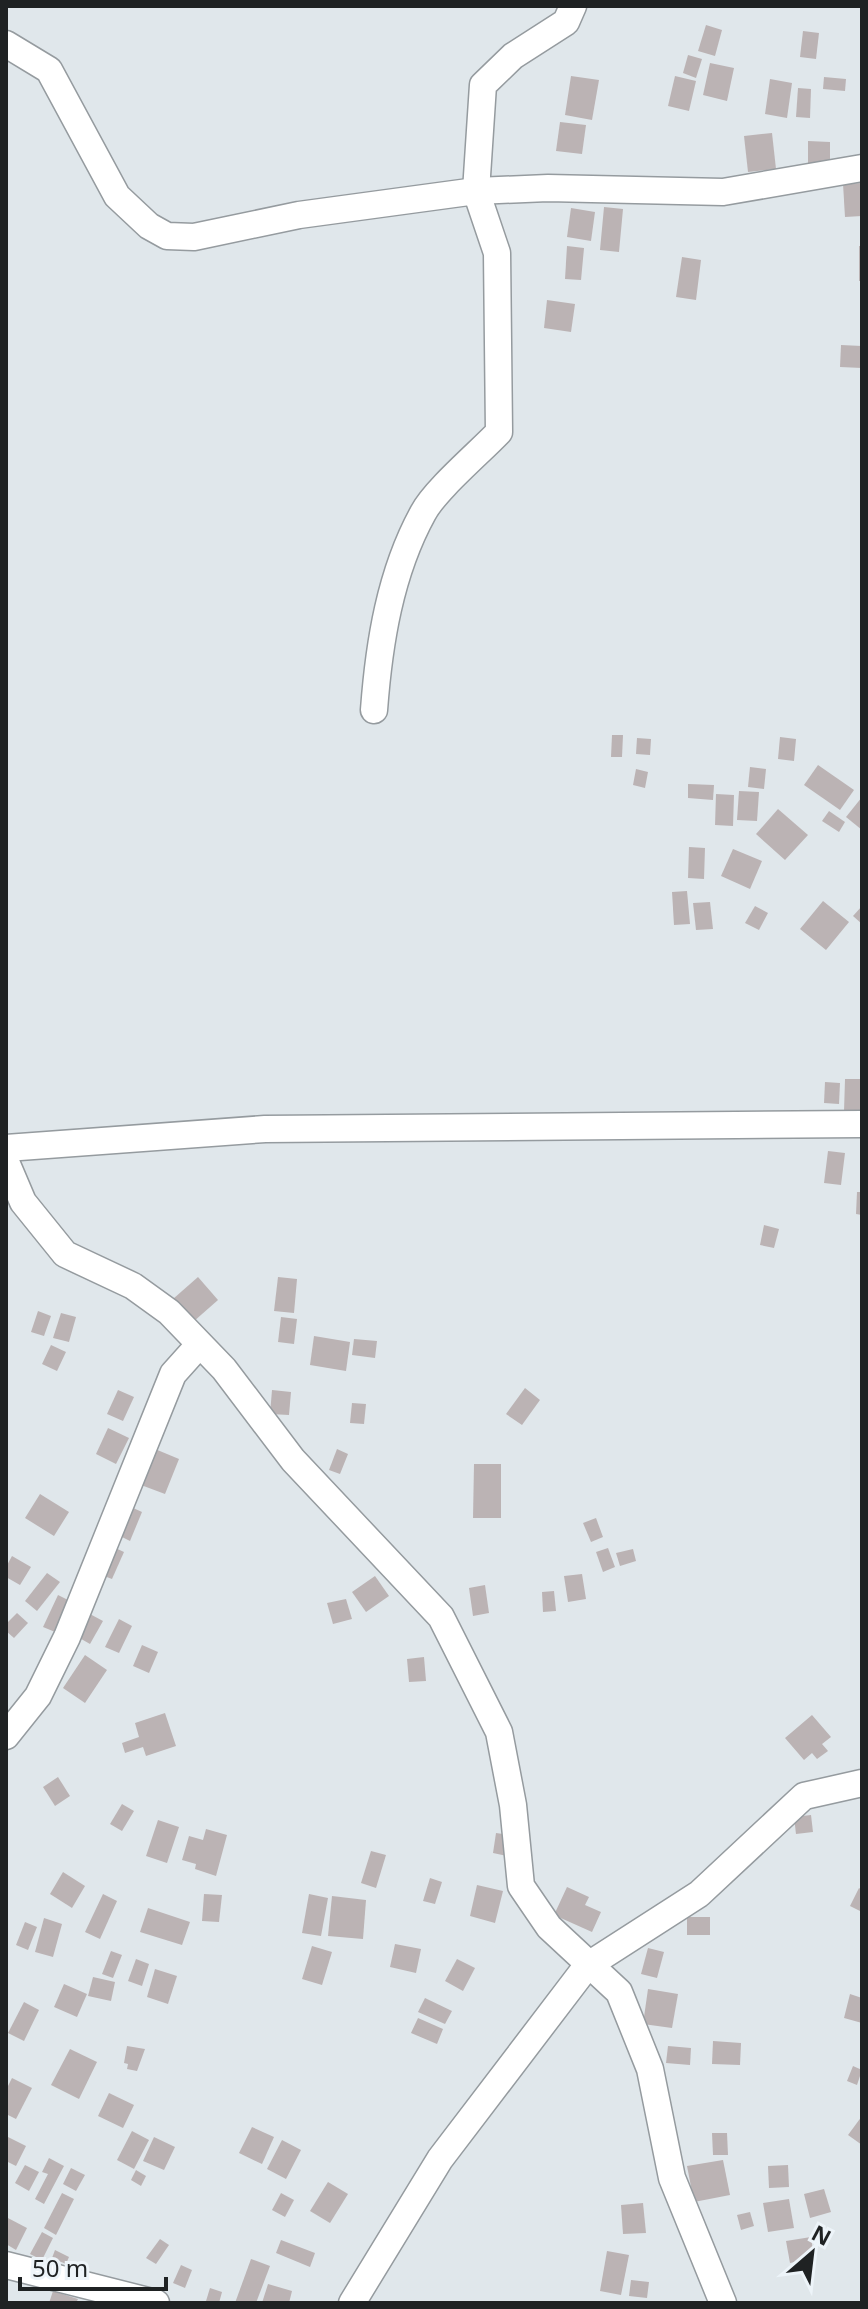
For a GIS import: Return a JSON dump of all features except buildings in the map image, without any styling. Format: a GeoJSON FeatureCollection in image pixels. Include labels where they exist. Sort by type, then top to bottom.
{"type":"FeatureCollection","features":[{"type":"Feature","properties":{"kind":"street"},"geometry":{"type":"LineString","coordinates":[[374,710],[378,654],[391,593],[423,511],[499,432],[497,253],[476,191],[483,85],[513,56],[566,22],[573,6]]}},
{"type":"Feature","properties":{"kind":"street"},"geometry":{"type":"LineString","coordinates":[[6,44],[49,70],[117,196],[149,226],[167,236],[194,237],[299,215],[476,191],[548,188],[723,192],[862,168]]}},
{"type":"Feature","properties":{"kind":"street"},"geometry":{"type":"LineString","coordinates":[[6,1148],[265,1129],[862,1124]]}},
{"type":"Feature","properties":{"kind":"street"},"geometry":{"type":"LineString","coordinates":[[6,1162],[23,1202],[65,1254],[133,1286],[169,1312],[224,1369],[293,1460],[441,1617],[499,1732],[513,1805],[521,1886],[549,1927],[587,1966],[619,1992],[650,2069],[672,2178],[723,2303]]}},
{"type":"Feature","properties":{"kind":"street"},"geometry":{"type":"LineString","coordinates":[[6,1736],[38,1696],[56,1661],[173,1374],[199,1345]]}},
{"type":"Feature","properties":{"kind":"street"},"geometry":{"type":"LineString","coordinates":[[352,2303],[440,2159],[587,1966],[699,1894],[804,1796],[862,1783]]}},
{"type":"Feature","properties":{"kind":"street"},"geometry":{"type":"LineString","coordinates":[[6,2265],[156,2303]]}}]}
